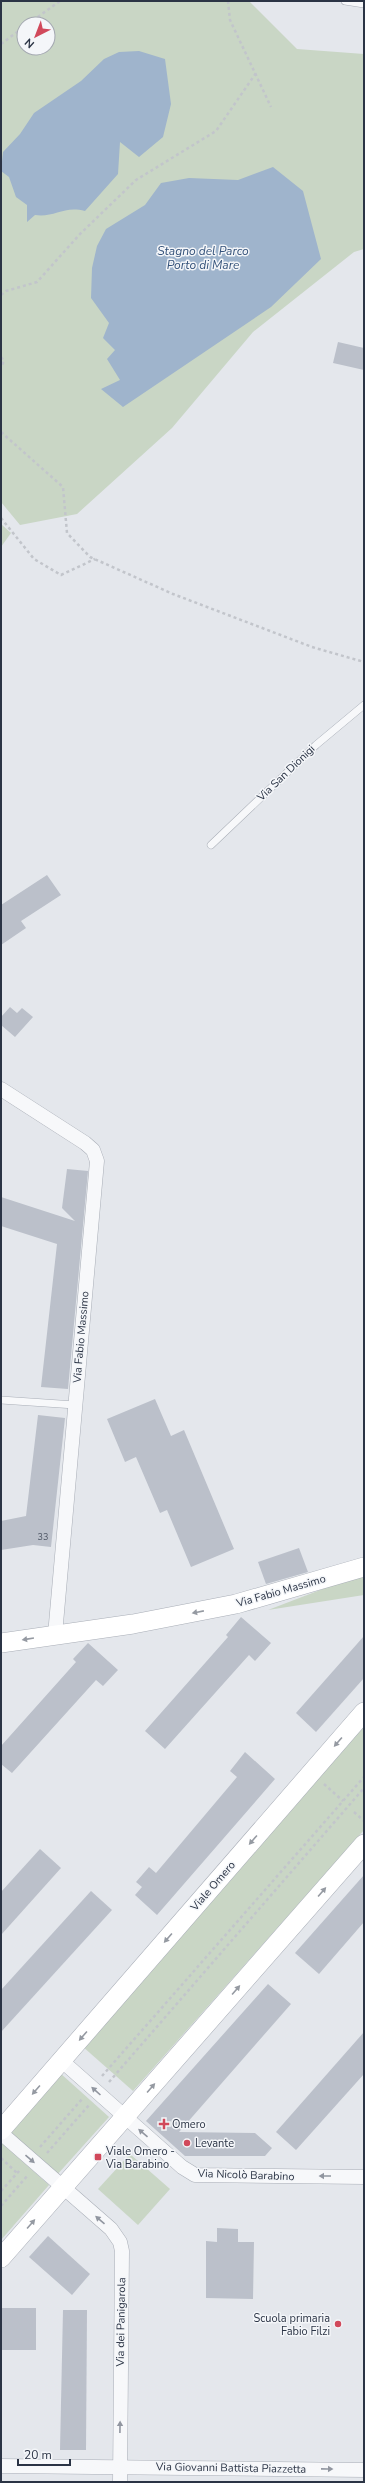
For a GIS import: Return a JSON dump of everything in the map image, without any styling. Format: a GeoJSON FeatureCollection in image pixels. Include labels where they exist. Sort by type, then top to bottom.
{"type":"FeatureCollection","features":[{"type":"Feature","properties":{"kind":"street","name":"Via Fabio Massimo"},"geometry":{"type":"LineString","coordinates":[[1,1089],[85,1143],[93,1150],[97,1161],[55,1635]]}},
{"type":"Feature","properties":{"kind":"street","name":"Via Fabio Massimo"},"geometry":{"type":"LineString","coordinates":[[1,1643],[133,1624],[236,1604],[364,1567]]}},
{"type":"Feature","properties":{"kind":"street","name":"Viale Omero"},"geometry":{"type":"LineString","coordinates":[[1,2130],[364,1712]]}},
{"type":"Feature","properties":{"kind":"street"},"geometry":{"type":"LineString","coordinates":[[1,2258],[364,1844]]}},
{"type":"Feature","properties":{"kind":"street"},"geometry":{"type":"LineString","coordinates":[[62,2061],[125,2117]]}},
{"type":"Feature","properties":{"kind":"street","name":"Via Nicolò Barabino"},"geometry":{"type":"LineString","coordinates":[[125,2117],[182,2167],[195,2174],[364,2177]]}},
{"type":"Feature","properties":{"kind":"street"},"geometry":{"type":"LineString","coordinates":[[1,2133],[63,2187]]}},
{"type":"Feature","properties":{"kind":"street","name":"Via dei Panigarola"},"geometry":{"type":"LineString","coordinates":[[63,2187],[111,2229],[120,2242],[122,2251],[120,2482]]}},
{"type":"Feature","properties":{"kind":"street","name":"Via Giovanni Battista Piazzetta"},"geometry":{"type":"LineString","coordinates":[[1,2466],[120,2466],[364,2470]]}},
{"type":"Feature","properties":{"kind":"lane"},"geometry":{"type":"LineString","coordinates":[[345,1],[364,4]]}},
{"type":"Feature","properties":{"kind":"lane","name":"Via San Dionigi"},"geometry":{"type":"LineString","coordinates":[[211,845],[316,745],[364,704]]}},
{"type":"Feature","properties":{"kind":"lane"},"geometry":{"type":"LineString","coordinates":[[1,1400],[75,1404]]}},
{"type":"Feature","properties":{"kind":"path"},"geometry":{"type":"LineString","coordinates":[[39,16],[60,1]]}},
{"type":"Feature","properties":{"kind":"path"},"geometry":{"type":"LineString","coordinates":[[228,1],[230,20],[271,106]]}},
{"type":"Feature","properties":{"kind":"path"},"geometry":{"type":"LineString","coordinates":[[1,44],[16,33]]}},
{"type":"Feature","properties":{"kind":"path"},"geometry":{"type":"LineString","coordinates":[[1,295],[6,291],[37,282],[80,234],[136,180],[216,131],[256,73]]}},
{"type":"Feature","properties":{"kind":"path"},"geometry":{"type":"LineString","coordinates":[[1,357],[4,361],[1,367]]}},
{"type":"Feature","properties":{"kind":"path"},"geometry":{"type":"LineString","coordinates":[[1,432],[63,487],[67,533],[90,557],[173,594],[312,647],[364,662]]}},
{"type":"Feature","properties":{"kind":"path"},"geometry":{"type":"LineString","coordinates":[[1,518],[34,558],[61,575],[95,559]]}},
{"type":"Feature","properties":{"kind":"path"},"geometry":{"type":"LineString","coordinates":[[102,2076],[364,1777]]}},
{"type":"Feature","properties":{"kind":"path"},"geometry":{"type":"LineString","coordinates":[[322,1782],[343,1801]]}},
{"type":"Feature","properties":{"kind":"path"},"geometry":{"type":"LineString","coordinates":[[105,2086],[364,1788]]}},
{"type":"Feature","properties":{"kind":"path"},"geometry":{"type":"LineString","coordinates":[[354,1812],[364,1821]]}},
{"type":"Feature","properties":{"kind":"path"},"geometry":{"type":"LineString","coordinates":[[39,2148],[87,2093]]}},
{"type":"Feature","properties":{"kind":"path"},"geometry":{"type":"LineString","coordinates":[[45,2156],[93,2100]]}},
{"type":"Feature","properties":{"kind":"path"},"geometry":{"type":"LineString","coordinates":[[1,2158],[17,2173]]}},
{"type":"Feature","properties":{"kind":"path"},"geometry":{"type":"LineString","coordinates":[[1,2191],[22,2168]]}},
{"type":"Feature","properties":{"kind":"path"},"geometry":{"type":"LineString","coordinates":[[1,2206],[33,2169]]}},
{"type":"Feature","properties":{"kind":"green space"},"geometry":{"type":"Polygon","coordinates":[[[1,1],[249,1],[297,49],[364,54],[364,249],[354,252],[253,332],[172,428],[77,514],[20,525],[1,502],[1,1]]]}},
{"type":"Feature","properties":{"kind":"green space"},"geometry":{"type":"Polygon","coordinates":[[[1,524],[11,533],[1,547],[1,524]]]}},
{"type":"Feature","properties":{"kind":"green space"},"geometry":{"type":"Polygon","coordinates":[[[364,1576],[364,1595],[268,1610],[328,1587],[364,1576]]]}},
{"type":"Feature","properties":{"kind":"green space"},"geometry":{"type":"Polygon","coordinates":[[[364,1723],[364,1830],[133,2091],[82,2046],[364,1723]]]}},
{"type":"Feature","properties":{"kind":"green space"},"geometry":{"type":"Polygon","coordinates":[[[60,2073],[109,2117],[56,2176],[7,2133],[60,2073]]]}},
{"type":"Feature","properties":{"kind":"green space"},"geometry":{"type":"Polygon","coordinates":[[[1,2142],[49,2185],[1,2240],[1,2142]]]}},
{"type":"Feature","properties":{"kind":"green space"},"geometry":{"type":"Polygon","coordinates":[[[130,2154],[170,2189],[138,2225],[98,2189],[130,2154]]]}},
{"type":"Feature","properties":{"kind":"water"},"geometry":{"type":"Polygon","coordinates":[[[139,51],[165,59],[171,104],[163,137],[139,157],[120,142],[118,174],[85,211],[65,210],[48,215],[35,215],[27,222],[27,205],[16,197],[9,177],[1,171],[3,152],[20,134],[34,113],[81,81],[104,59],[119,52],[139,51]]]}},
{"type":"Feature","properties":{"kind":"water","name":"Stagno del Parco Porto di Mare"},"geometry":{"type":"Polygon","coordinates":[[[273,167],[303,191],[321,259],[271,307],[123,407],[101,389],[120,380],[107,359],[115,350],[103,338],[109,323],[91,298],[92,268],[97,246],[106,229],[145,205],[161,183],[189,178],[238,180],[273,167]]]}},
{"type":"Feature","properties":{"kind":"building"},"geometry":{"type":"Polygon","coordinates":[[[338,342],[364,348],[364,370],[333,363],[338,342]]]}},
{"type":"Feature","properties":{"kind":"building"},"geometry":{"type":"Polygon","coordinates":[[[47,875],[61,895],[21,921],[26,928],[1,945],[1,905],[47,875]]]}},
{"type":"Feature","properties":{"kind":"building"},"geometry":{"type":"Polygon","coordinates":[[[10,1007],[17,1013],[22,1008],[33,1017],[15,1037],[1,1025],[1,1017],[10,1007]]]}},
{"type":"Feature","properties":{"kind":"building"},"geometry":{"type":"Polygon","coordinates":[[[67,1169],[88,1171],[68,1389],[41,1387],[57,1244],[1,1226],[1,1197],[75,1221],[62,1208],[67,1169]]]}},
{"type":"Feature","properties":{"kind":"building"},"geometry":{"type":"Polygon","coordinates":[[[155,1399],[171,1436],[184,1430],[234,1549],[191,1567],[167,1510],[160,1513],[136,1457],[125,1462],[107,1419],[155,1399]]]}},
{"type":"Feature","properties":{"kind":"building"},"geometry":{"type":"Polygon","coordinates":[[[38,1415],[65,1418],[51,1547],[33,1545],[1,1550],[1,1521],[26,1516],[38,1415]]]}},
{"type":"Feature","properties":{"kind":"building"},"geometry":{"type":"Polygon","coordinates":[[[299,1548],[308,1572],[266,1584],[258,1562],[299,1548]]]}},
{"type":"Feature","properties":{"kind":"building"},"geometry":{"type":"Polygon","coordinates":[[[241,1617],[271,1643],[255,1661],[249,1655],[165,1749],[145,1731],[228,1637],[226,1635],[241,1617]]]}},
{"type":"Feature","properties":{"kind":"building"},"geometry":{"type":"Polygon","coordinates":[[[364,1636],[364,1678],[316,1732],[296,1713],[364,1636]]]}},
{"type":"Feature","properties":{"kind":"building"},"geometry":{"type":"Polygon","coordinates":[[[88,1643],[118,1670],[103,1686],[96,1680],[12,1773],[1,1764],[1,1746],[76,1662],[73,1659],[88,1643]]]}},
{"type":"Feature","properties":{"kind":"building"},"geometry":{"type":"Polygon","coordinates":[[[245,1752],[275,1779],[157,1915],[135,1895],[142,1887],[136,1882],[149,1867],[156,1873],[237,1777],[230,1771],[245,1752]]]}},
{"type":"Feature","properties":{"kind":"building"},"geometry":{"type":"Polygon","coordinates":[[[40,1849],[61,1868],[1,1935],[1,1892],[40,1849]]]}},
{"type":"Feature","properties":{"kind":"building"},"geometry":{"type":"Polygon","coordinates":[[[364,1875],[364,1922],[319,1974],[295,1953],[364,1875]]]}},
{"type":"Feature","properties":{"kind":"building"},"geometry":{"type":"Polygon","coordinates":[[[91,1891],[112,1910],[1,2032],[1,1990],[91,1891]]]}},
{"type":"Feature","properties":{"kind":"building"},"geometry":{"type":"Polygon","coordinates":[[[268,1984],[291,2004],[179,2132],[255,2133],[272,2148],[265,2156],[185,2156],[146,2121],[268,1984]]]}},
{"type":"Feature","properties":{"kind":"building"},"geometry":{"type":"Polygon","coordinates":[[[364,2032],[364,2074],[296,2150],[276,2132],[364,2032]]]}},
{"type":"Feature","properties":{"kind":"building"},"geometry":{"type":"Polygon","coordinates":[[[217,2228],[238,2229],[238,2242],[254,2242],[253,2299],[206,2298],[206,2241],[217,2242],[217,2228]]]}},
{"type":"Feature","properties":{"kind":"building"},"geometry":{"type":"Polygon","coordinates":[[[48,2236],[90,2274],[72,2295],[29,2257],[48,2236]]]}},
{"type":"Feature","properties":{"kind":"building"},"geometry":{"type":"Polygon","coordinates":[[[1,2308],[36,2308],[36,2350],[1,2350],[1,2308]]]}},
{"type":"Feature","properties":{"kind":"building"},"geometry":{"type":"Polygon","coordinates":[[[63,2310],[87,2310],[86,2450],[60,2450],[63,2310]]]}},
{"type":"Feature","properties":{"kind":"place","name":"Omero"},"geometry":{"type":"Point","coordinates":[164,2124]}},
{"type":"Feature","properties":{"kind":"place","name":"Levante"},"geometry":{"type":"Point","coordinates":[187,2143]}},
{"type":"Feature","properties":{"kind":"place","name":"Viale Omero - Via Barabino"},"geometry":{"type":"Point","coordinates":[98,2157]}},
{"type":"Feature","properties":{"kind":"place","name":"Scuola primaria Fabio Filzi"},"geometry":{"type":"Point","coordinates":[338,2324]}}]}
